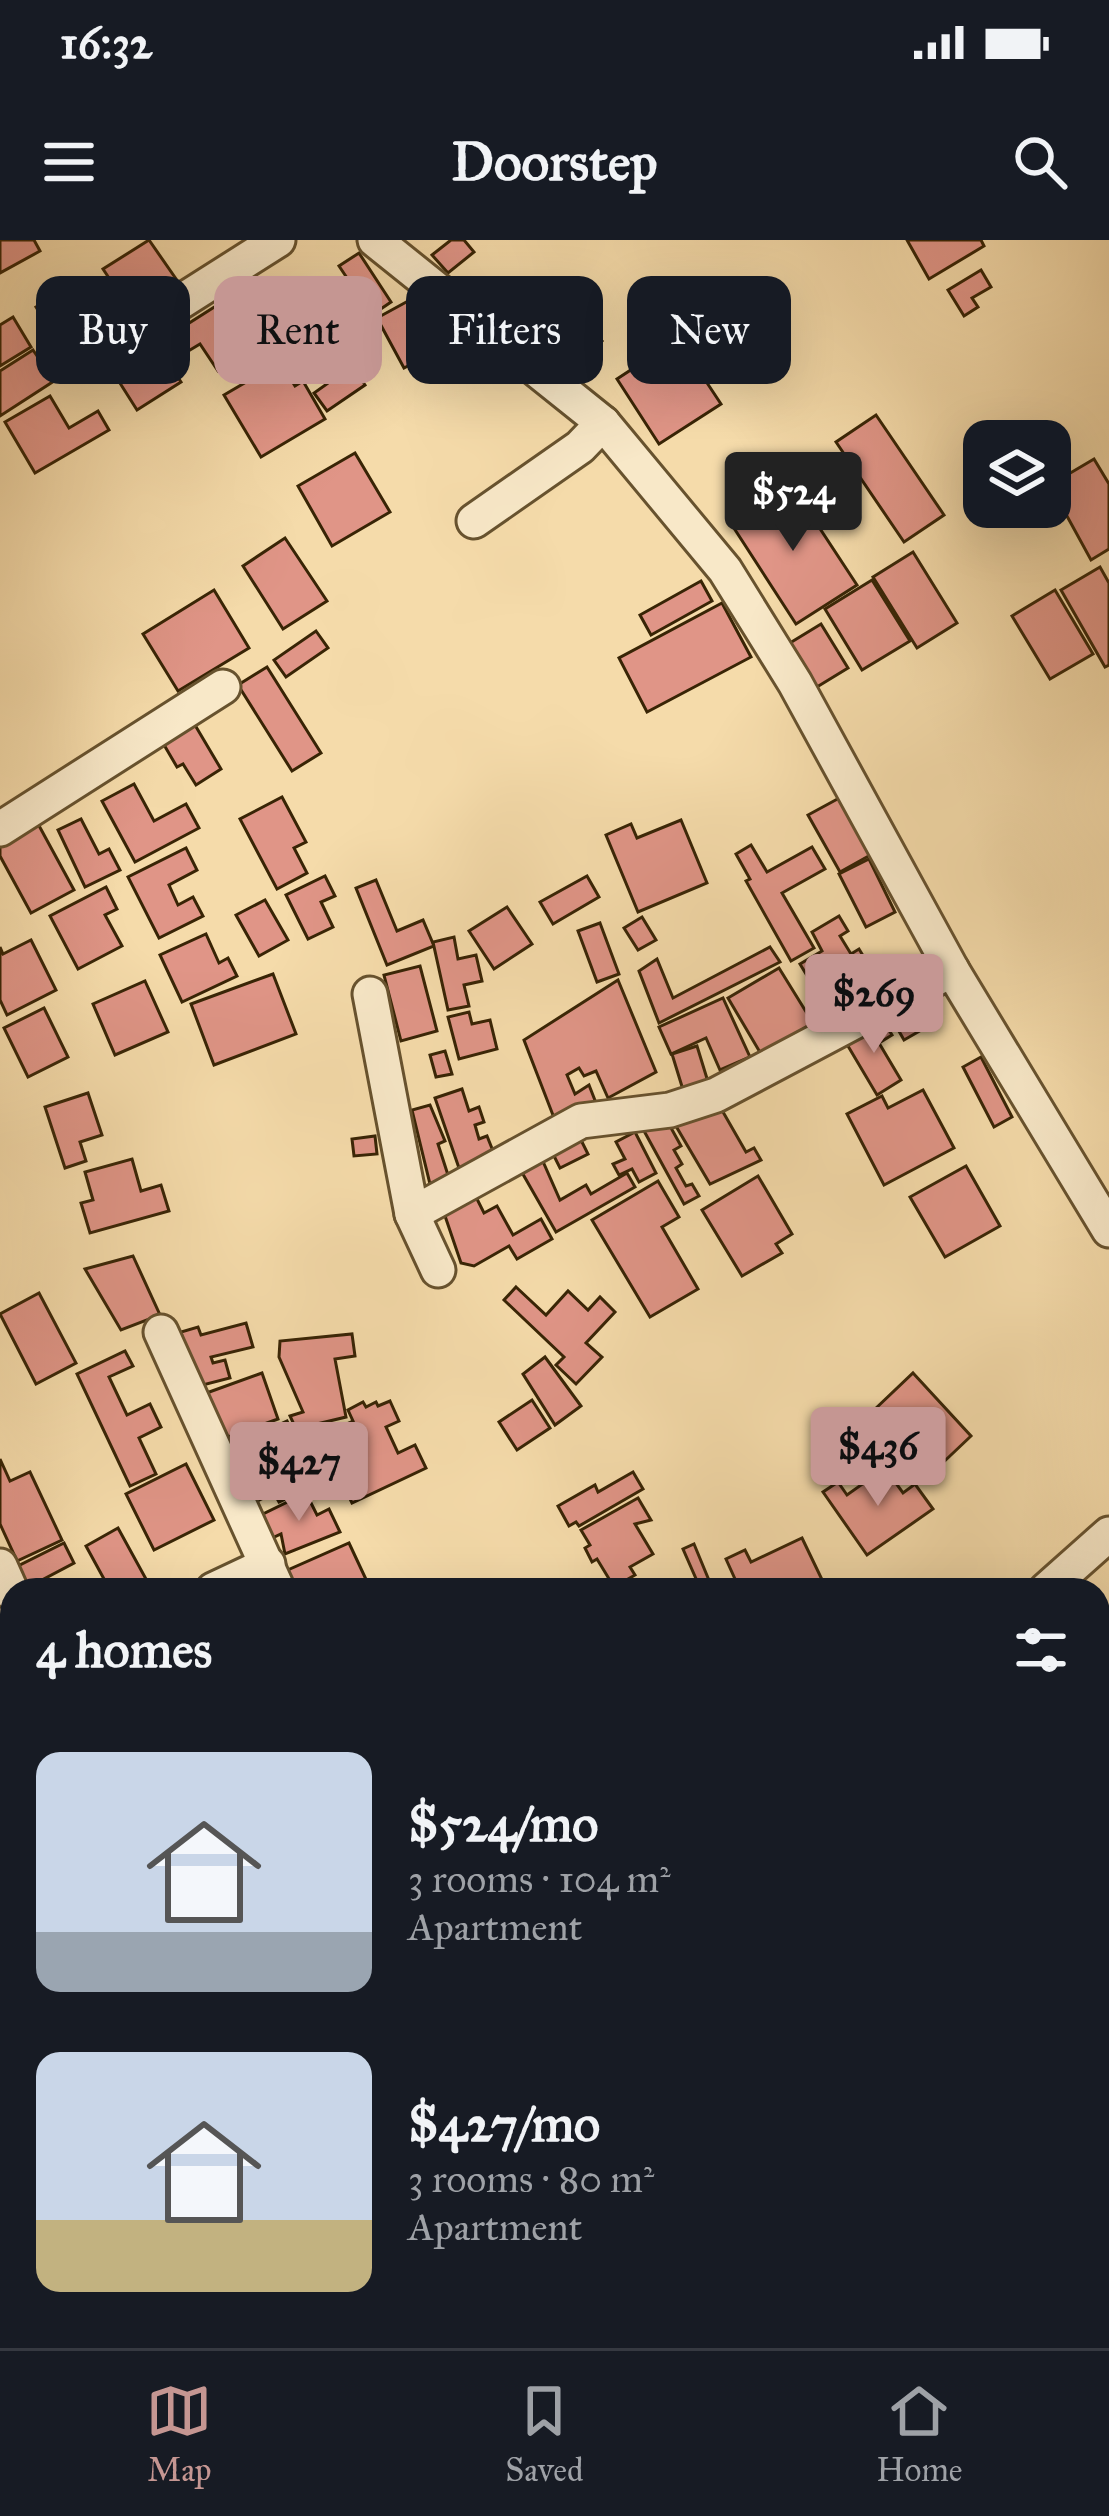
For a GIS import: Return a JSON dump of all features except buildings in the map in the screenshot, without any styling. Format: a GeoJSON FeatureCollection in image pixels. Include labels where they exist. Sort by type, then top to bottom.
{"type":"FeatureCollection","features":[{"type":"Feature","properties":{"kind":"street"},"geometry":{"type":"LineString","coordinates":[[190,296],[278,240]]}},
{"type":"Feature","properties":{"kind":"street"},"geometry":{"type":"LineString","coordinates":[[375,240],[603,423],[725,570],[795,683],[952,970],[1109,1230]]}},
{"type":"Feature","properties":{"kind":"street"},"geometry":{"type":"LineString","coordinates":[[474,521],[580,446],[603,423]]}},
{"type":"Feature","properties":{"kind":"street"},"geometry":{"type":"LineString","coordinates":[[0,829],[223,687]]}},
{"type":"Feature","properties":{"kind":"street"},"geometry":{"type":"LineString","coordinates":[[412,1214],[580,1120],[670,1110],[716,1095],[952,970]]}},
{"type":"Feature","properties":{"kind":"street"},"geometry":{"type":"LineString","coordinates":[[370,994],[412,1214],[438,1270]]}},
{"type":"Feature","properties":{"kind":"street"},"geometry":{"type":"LineString","coordinates":[[161,1332],[273,1577]]}},
{"type":"Feature","properties":{"kind":"street"},"geometry":{"type":"LineString","coordinates":[[1060,1578],[1109,1534]]}}]}
